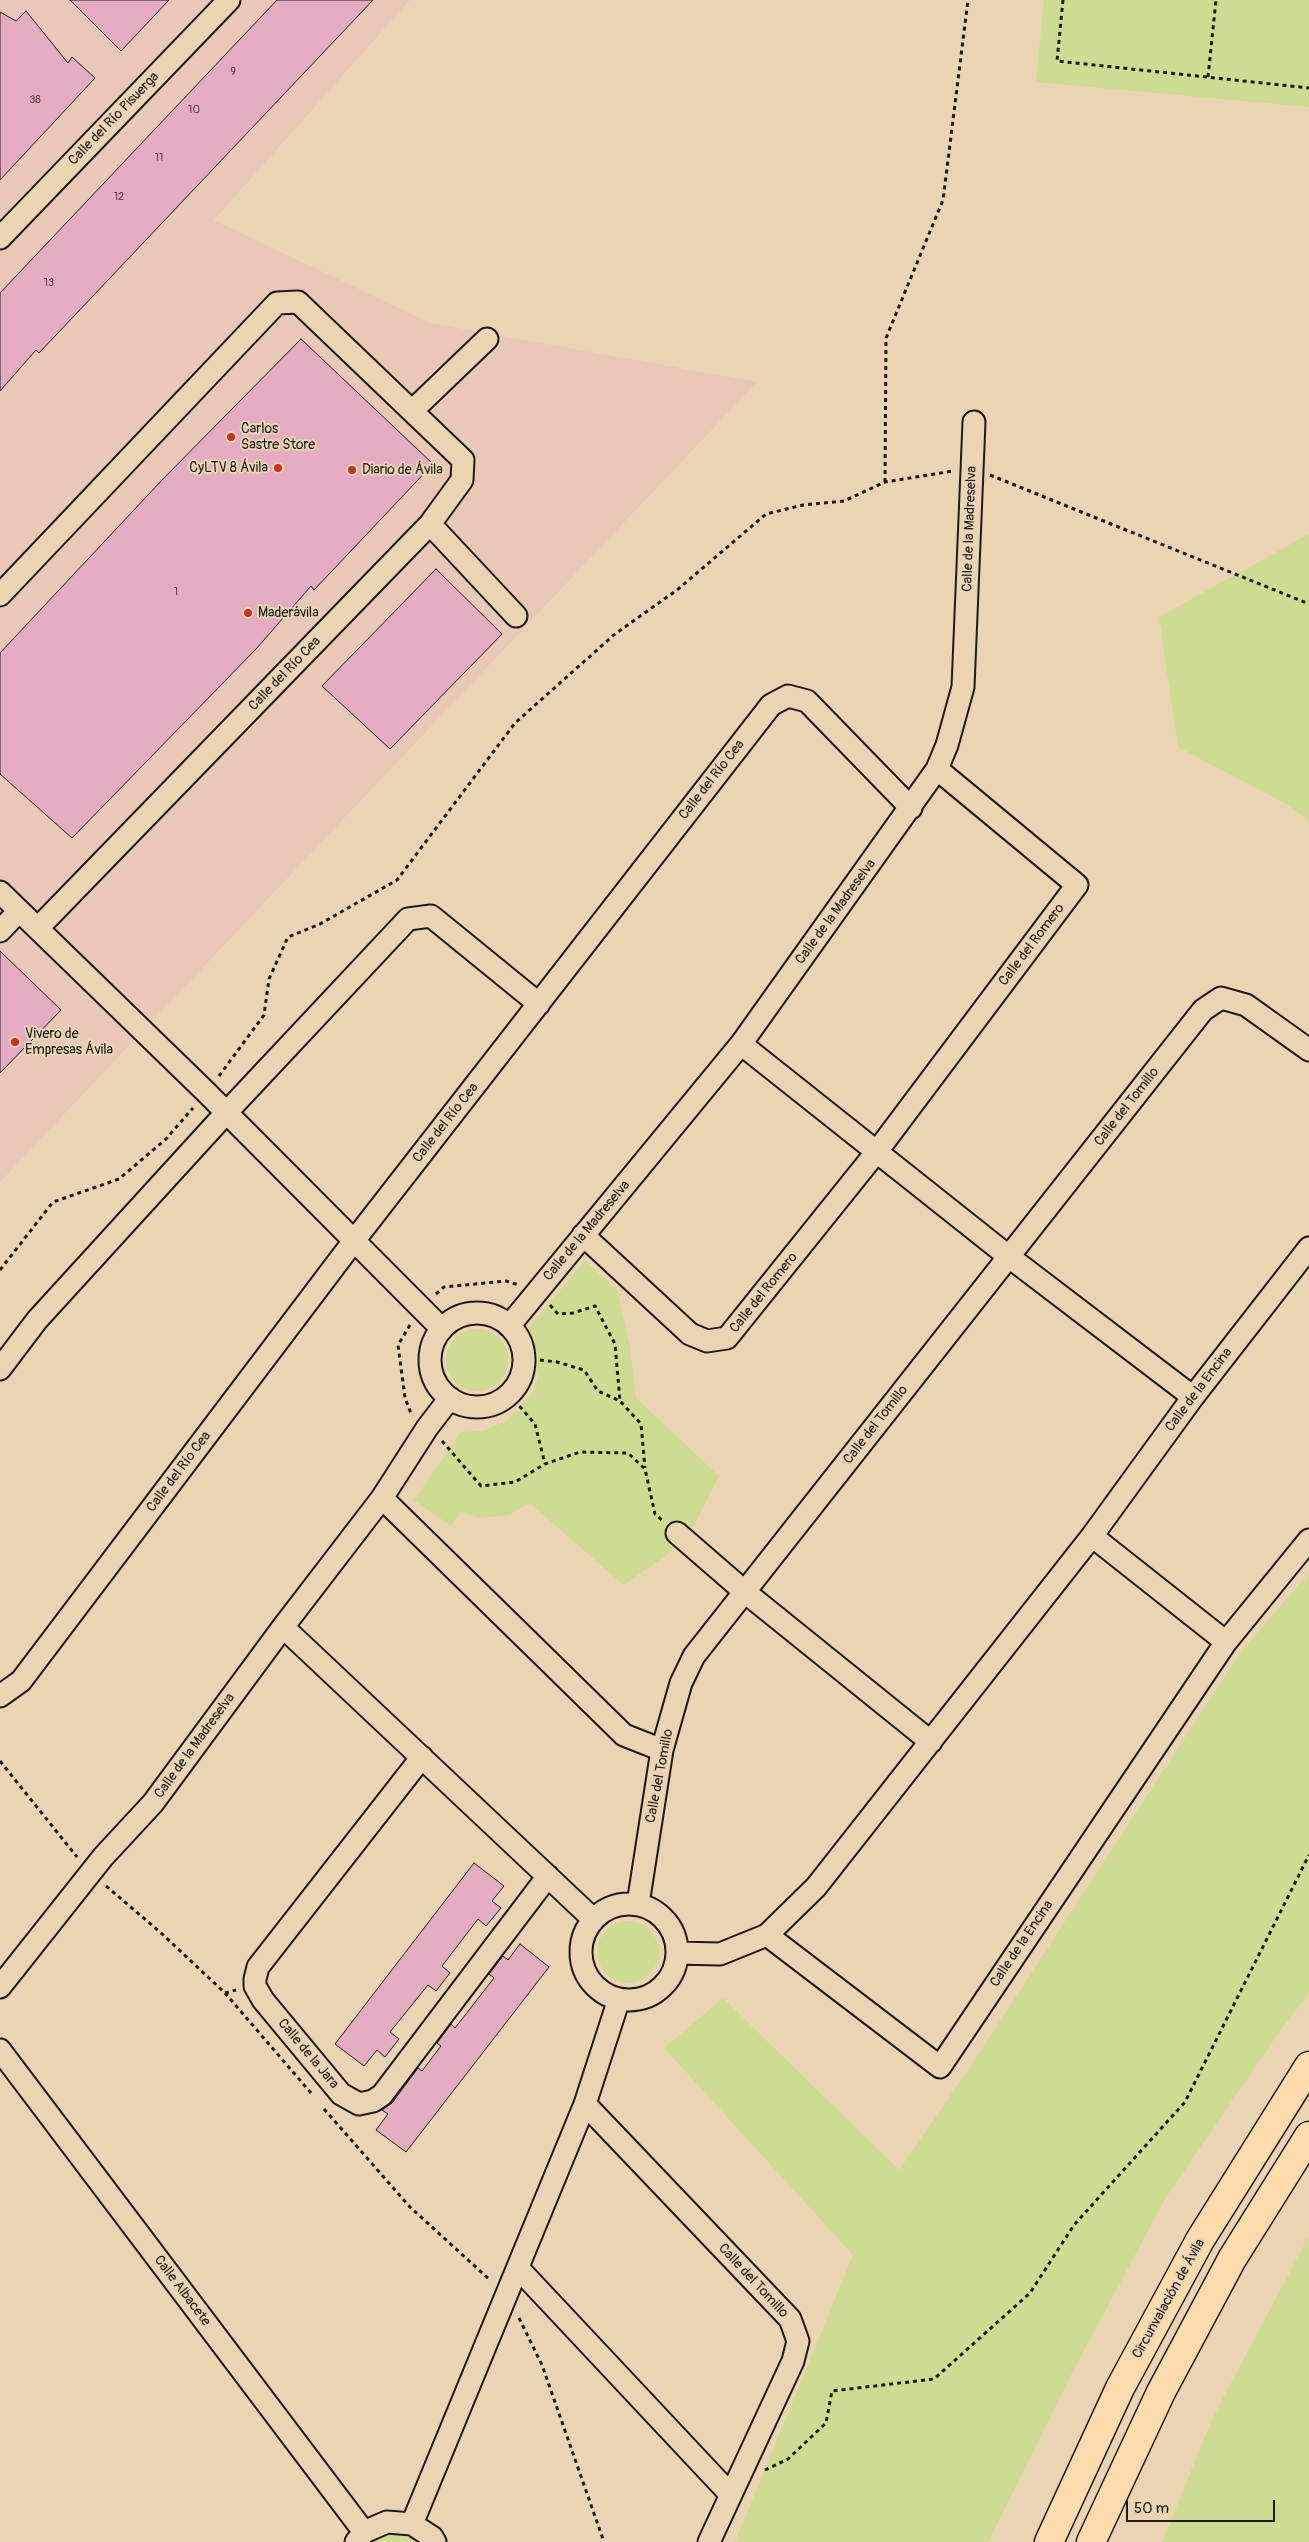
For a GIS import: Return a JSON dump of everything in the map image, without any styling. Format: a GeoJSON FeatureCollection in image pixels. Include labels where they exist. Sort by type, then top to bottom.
{"type":"FeatureCollection","features":[{"type":"Feature","properties":{"kind":"highway","name":"Circunvalación de Ávila"},"geometry":{"type":"LineString","coordinates":[[1049,2542],[1120,2388],[1196,2249],[1309,2066]]}},
{"type":"Feature","properties":{"kind":"highway"},"geometry":{"type":"LineString","coordinates":[[1090,2542],[1160,2392],[1232,2260],[1309,2136]]}},
{"type":"Feature","properties":{"kind":"street","name":"Calle del Río Pisuerga"},"geometry":{"type":"LineString","coordinates":[[0,238],[229,0]]}},
{"type":"Feature","properties":{"kind":"street","name":"Calle del Río Cea"},"geometry":{"type":"LineString","coordinates":[[0,595],[277,303],[298,302],[463,460],[462,480],[430,524],[38,928]]}},
{"type":"Feature","properties":{"kind":"street"},"geometry":{"type":"LineString","coordinates":[[412,411],[487,339]]}},
{"type":"Feature","properties":{"kind":"street","name":"Calle de la Madreselva"},"geometry":{"type":"LineString","coordinates":[[509,1326],[741,1044],[937,769],[947,745],[963,687],[974,422]]}},
{"type":"Feature","properties":{"kind":"street"},"geometry":{"type":"LineString","coordinates":[[430,524],[516,616]]}},
{"type":"Feature","properties":{"kind":"street","name":"Calle del Río Cea"},"geometry":{"type":"LineString","coordinates":[[0,1696],[21,1681],[353,1242],[771,704],[788,696],[807,701],[910,808]]}},
{"type":"Feature","properties":{"kind":"street","name":"Calle del Romero"},"geometry":{"type":"LineString","coordinates":[[583,1235],[690,1334],[707,1341],[727,1338],[878,1150],[1077,885],[937,769]]}},
{"type":"Feature","properties":{"kind":"street"},"geometry":{"type":"LineString","coordinates":[[0,892],[206,1092],[353,1242],[442,1329]]}},
{"type":"Feature","properties":{"kind":"street"},"geometry":{"type":"LineString","coordinates":[[0,931],[19,911]]}},
{"type":"Feature","properties":{"kind":"street"},"geometry":{"type":"LineString","coordinates":[[0,1369],[37,1320],[226,1113],[408,919],[431,916],[539,1004]]}},
{"type":"Feature","properties":{"kind":"street","name":"Calle del Tomillo"},"geometry":{"type":"LineString","coordinates":[[638,1904],[662,1750],[681,1683],[694,1656],[1008,1256],[1203,1010],[1221,998],[1246,1005],[1309,1050]]}},
{"type":"Feature","properties":{"kind":"street"},"geometry":{"type":"LineString","coordinates":[[741,1044],[878,1150],[1008,1256],[1192,1398]]}},
{"type":"Feature","properties":{"kind":"street","name":"Calle de la Encina"},"geometry":{"type":"LineString","coordinates":[[677,1954],[720,1954],[768,1935],[816,1887],[1092,1536],[1192,1398],[1309,1248]]}},
{"type":"Feature","properties":{"kind":"street"},"geometry":{"type":"LineString","coordinates":[[482,1313],[497,1317],[509,1326],[517,1335],[524,1358],[518,1383],[509,1394],[496,1403],[481,1407],[465,1405],[450,1398],[436,1380],[430,1358],[434,1342],[442,1329],[453,1319],[467,1314],[482,1313]]}},
{"type":"Feature","properties":{"kind":"street","name":"Calle de la Madreselva"},"geometry":{"type":"LineString","coordinates":[[0,1988],[90,1873],[153,1803],[283,1627],[382,1498],[427,1428],[450,1398]]}},
{"type":"Feature","properties":{"kind":"street"},"geometry":{"type":"LineString","coordinates":[[382,1498],[624,1735],[662,1750]]}},
{"type":"Feature","properties":{"kind":"street"},"geometry":{"type":"LineString","coordinates":[[676,1533],[745,1592],[930,1742]]}},
{"type":"Feature","properties":{"kind":"street"},"geometry":{"type":"LineString","coordinates":[[1092,1536],[1226,1642]]}},
{"type":"Feature","properties":{"kind":"street","name":"Calle de la Encina"},"geometry":{"type":"LineString","coordinates":[[768,1935],[940,2067],[1226,1642],[1309,1540]]}},
{"type":"Feature","properties":{"kind":"street"},"geometry":{"type":"LineString","coordinates":[[283,1627],[593,1919]]}},
{"type":"Feature","properties":{"kind":"street","name":"Calle de la Jara"},"geometry":{"type":"LineString","coordinates":[[422,1757],[258,1968],[255,1979],[255,1986],[263,2000],[341,2094],[359,2104],[373,2101],[382,2095],[548,1876]]}},
{"type":"Feature","properties":{"kind":"street"},"geometry":{"type":"LineString","coordinates":[[622,1904],[638,1904],[651,1909],[662,1917],[670,1927],[675,1940],[677,1954],[668,1980],[658,1990],[646,1996],[632,1999],[619,1998],[605,1993],[594,1984],[586,1973],[581,1945],[593,1919],[606,1909],[622,1904]]}},
{"type":"Feature","properties":{"kind":"street"},"geometry":{"type":"LineString","coordinates":[[412,2524],[585,2104],[619,1998]]}},
{"type":"Feature","properties":{"kind":"street","name":"Calle Albacete"},"geometry":{"type":"LineString","coordinates":[[0,2050],[360,2537]]}},
{"type":"Feature","properties":{"kind":"street","name":"Calle del Tomillo"},"geometry":{"type":"LineString","coordinates":[[585,2104],[790,2319],[798,2341],[792,2361],[709,2542]]}},
{"type":"Feature","properties":{"kind":"street"},"geometry":{"type":"LineString","coordinates":[[518,2268],[732,2489]]}},
{"type":"Feature","properties":{"kind":"street"},"geometry":{"type":"LineString","coordinates":[[360,2537],[387,2522],[412,2524],[432,2537],[435,2542]]}},
{"type":"Feature","properties":{"kind":"path"},"geometry":{"type":"LineString","coordinates":[[885,482],[886,338],[943,200],[968,0]]}},
{"type":"Feature","properties":{"kind":"path"},"geometry":{"type":"LineString","coordinates":[[1064,0],[1057,61],[1309,88]]}},
{"type":"Feature","properties":{"kind":"path"},"geometry":{"type":"LineString","coordinates":[[1208,77],[1216,0]]}},
{"type":"Feature","properties":{"kind":"path"},"geometry":{"type":"LineString","coordinates":[[0,1270],[53,1202],[119,1179],[166,1139],[206,1092],[264,1015],[270,979],[288,937],[320,924],[397,880],[514,723],[615,634],[677,590],[766,514],[803,505],[844,501],[885,482],[973,468],[1309,604]]}},
{"type":"Feature","properties":{"kind":"path"},"geometry":{"type":"LineString","coordinates":[[524,1358],[556,1362],[584,1370],[598,1391],[620,1401],[641,1424],[645,1469],[655,1514],[676,1533]]}},
{"type":"Feature","properties":{"kind":"path"},"geometry":{"type":"LineString","coordinates":[[509,1394],[536,1424],[546,1464]]}},
{"type":"Feature","properties":{"kind":"path"},"geometry":{"type":"LineString","coordinates":[[460,1462],[481,1486],[515,1482],[546,1464],[580,1452],[628,1453],[645,1469]]}},
{"type":"Feature","properties":{"kind":"path"},"geometry":{"type":"LineString","coordinates":[[0,1761],[90,1873],[160,1932],[225,1993],[315,2098]]}},
{"type":"Feature","properties":{"kind":"path"},"geometry":{"type":"LineString","coordinates":[[732,2489],[788,2459],[826,2423],[832,2392],[934,2379],[1030,2293],[1074,2225],[1185,2102],[1309,1855]]}},
{"type":"Feature","properties":{"kind":"path"},"geometry":{"type":"LineString","coordinates":[[321,2105],[410,2208],[506,2294],[542,2365],[604,2542]]}},
{"type":"Feature","properties":{"kind":"shaded area"},"geometry":{"type":"Polygon","coordinates":[[[0,0],[410,0],[214,220],[430,323],[757,382],[0,1182],[0,0]]]}},
{"type":"Feature","properties":{"kind":"green space"},"geometry":{"type":"Polygon","coordinates":[[[1044,0],[1309,0],[1309,107],[1036,82],[1044,0]]]}},
{"type":"Feature","properties":{"kind":"green space"},"geometry":{"type":"Polygon","coordinates":[[[1309,534],[1309,821],[1288,805],[1178,747],[1159,617],[1309,534]]]}},
{"type":"Feature","properties":{"kind":"green space"},"geometry":{"type":"Polygon","coordinates":[[[585,1261],[617,1290],[630,1347],[636,1398],[719,1476],[696,1522],[667,1555],[623,1585],[530,1503],[509,1515],[480,1518],[461,1512],[451,1526],[414,1500],[461,1432],[482,1431],[507,1421],[532,1393],[538,1379],[527,1329],[585,1261]]]}},
{"type":"Feature","properties":{"kind":"green space"},"geometry":{"type":"Polygon","coordinates":[[[477,1329],[489,1331],[499,1338],[506,1348],[508,1360],[506,1372],[499,1382],[489,1389],[477,1391],[465,1389],[455,1382],[448,1372],[446,1360],[448,1348],[455,1338],[465,1331],[477,1329]]]}},
{"type":"Feature","properties":{"kind":"green space"},"geometry":{"type":"Polygon","coordinates":[[[1309,1573],[1309,1993],[1280,2031],[1165,2199],[1073,2371],[988,2542],[735,2542],[853,2255],[664,2048],[723,1998],[899,2170],[968,2070],[1240,1653],[1309,1573]]]}},
{"type":"Feature","properties":{"kind":"green space"},"geometry":{"type":"Polygon","coordinates":[[[628,1921],[640,1923],[650,1930],[657,1940],[659,1952],[657,1964],[650,1974],[640,1981],[628,1983],[616,1981],[606,1974],[599,1964],[597,1952],[599,1940],[606,1930],[616,1923],[628,1921]]]}},
{"type":"Feature","properties":{"kind":"green space"},"geometry":{"type":"Polygon","coordinates":[[[1309,2236],[1309,2542],[1162,2542],[1213,2417],[1309,2236]]]}},
{"type":"Feature","properties":{"kind":"green space"},"geometry":{"type":"Polygon","coordinates":[[[405,2534],[419,2542],[370,2542],[382,2535],[405,2534]]]}},
{"type":"Feature","properties":{"kind":"building"},"geometry":{"type":"Polygon","coordinates":[[[70,0],[169,0],[121,51],[70,0]]]}},
{"type":"Feature","properties":{"kind":"building"},"geometry":{"type":"Polygon","coordinates":[[[277,0],[373,0],[39,353],[36,350],[0,391],[0,293],[277,0]]]}},
{"type":"Feature","properties":{"kind":"building"},"geometry":{"type":"Polygon","coordinates":[[[26,11],[68,63],[72,57],[95,78],[0,180],[0,12],[16,21],[26,11]]]}},
{"type":"Feature","properties":{"kind":"building"},"geometry":{"type":"Polygon","coordinates":[[[301,339],[433,464],[314,590],[311,586],[257,648],[72,838],[0,774],[0,653],[162,480],[301,339]]]}},
{"type":"Feature","properties":{"kind":"building"},"geometry":{"type":"Polygon","coordinates":[[[436,569],[502,634],[390,749],[322,686],[436,569]]]}},
{"type":"Feature","properties":{"kind":"building","name":"Vivero de Empresas Ávila"},"geometry":{"type":"Polygon","coordinates":[[[0,951],[61,1010],[0,1073],[0,951]]]}},
{"type":"Feature","properties":{"kind":"building"},"geometry":{"type":"Polygon","coordinates":[[[474,1863],[504,1886],[492,1901],[501,1908],[486,1926],[478,1919],[442,1966],[450,1973],[436,1991],[428,1985],[390,2032],[399,2039],[385,2057],[377,2050],[364,2066],[335,2044],[474,1863]]]}},
{"type":"Feature","properties":{"kind":"building"},"geometry":{"type":"Polygon","coordinates":[[[520,1944],[549,1967],[406,2152],[376,2130],[388,2114],[382,2110],[392,2103],[418,2068],[422,2071],[441,2046],[437,2043],[451,2024],[455,2028],[494,1978],[489,1974],[503,1956],[508,1960],[520,1944]]]}},
{"type":"Feature","properties":{"kind":"place","name":"Carlos Sastre Store"},"geometry":{"type":"Point","coordinates":[231,437]}},
{"type":"Feature","properties":{"kind":"place","name":"CyLTV 8 Ávila"},"geometry":{"type":"Point","coordinates":[278,468]}},
{"type":"Feature","properties":{"kind":"place","name":"Diario de Ávila"},"geometry":{"type":"Point","coordinates":[352,470]}},
{"type":"Feature","properties":{"kind":"place","name":"Maderávila"},"geometry":{"type":"Point","coordinates":[248,613]}},
{"type":"Feature","properties":{"kind":"place","name":"Vivero de Empresas Ávila"},"geometry":{"type":"Point","coordinates":[15,1042]}}]}
